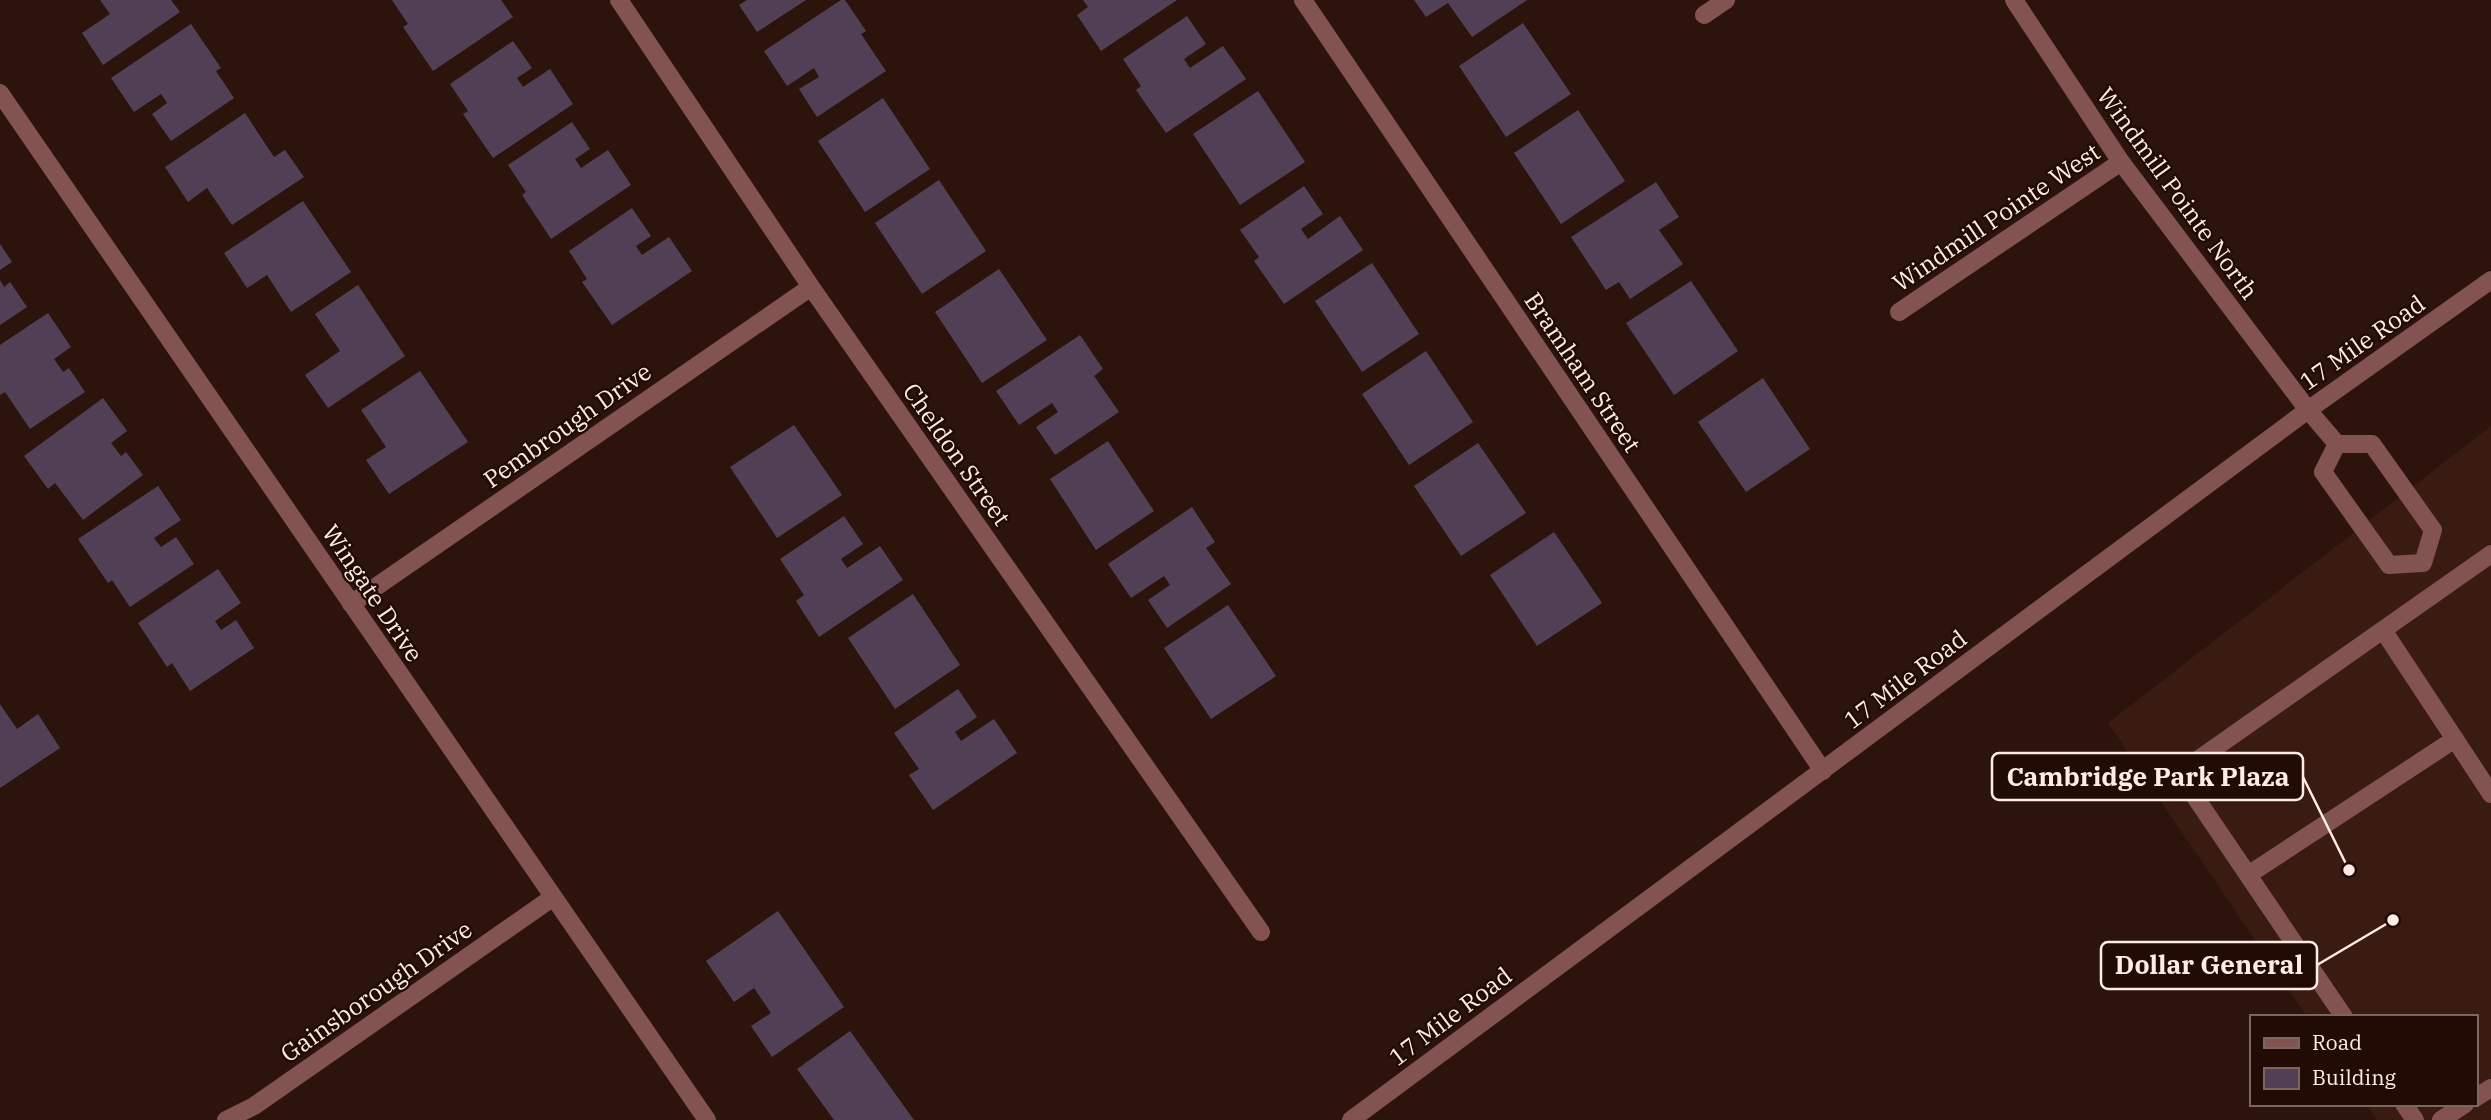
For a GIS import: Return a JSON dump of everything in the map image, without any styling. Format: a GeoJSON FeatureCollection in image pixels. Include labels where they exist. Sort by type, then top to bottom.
{"type":"FeatureCollection","features":[{"type":"Feature","properties":{"kind":"street","name":"Cheldon Street"},"geometry":{"type":"LineString","coordinates":[[619,0],[811,287],[1261,932]]}},
{"type":"Feature","properties":{"kind":"street","name":"Bramham Street"},"geometry":{"type":"LineString","coordinates":[[1303,0],[1823,771]]}},
{"type":"Feature","properties":{"kind":"street"},"geometry":{"type":"LineString","coordinates":[[1704,15],[1726,0]]}},
{"type":"Feature","properties":{"kind":"street","name":"Windmill Pointe North"},"geometry":{"type":"LineString","coordinates":[[2014,0],[2121,162],[2308,410],[2337,444]]}},
{"type":"Feature","properties":{"kind":"street","name":"Wingate Drive"},"geometry":{"type":"LineString","coordinates":[[0,93],[706,1120]]}},
{"type":"Feature","properties":{"kind":"street","name":"Windmill Pointe West"},"geometry":{"type":"LineString","coordinates":[[1899,312],[2121,162]]}},
{"type":"Feature","properties":{"kind":"street","name":"17 Mile Road"},"geometry":{"type":"LineString","coordinates":[[1351,1120],[2308,410],[2491,281]]}},
{"type":"Feature","properties":{"kind":"street","name":"Pembrough Drive"},"geometry":{"type":"LineString","coordinates":[[351,604],[811,287]]}},
{"type":"Feature","properties":{"kind":"street"},"geometry":{"type":"LineString","coordinates":[[2337,444],[2372,444],[2433,530],[2423,563],[2389,565],[2323,472],[2337,444]]}},
{"type":"Feature","properties":{"kind":"street"},"geometry":{"type":"LineString","coordinates":[[2343,1015],[2179,773],[2491,554]]}},
{"type":"Feature","properties":{"kind":"street"},"geometry":{"type":"LineString","coordinates":[[2423,563],[2443,588]]}},
{"type":"Feature","properties":{"kind":"street"},"geometry":{"type":"LineString","coordinates":[[2383,630],[2491,794]]}},
{"type":"Feature","properties":{"kind":"street"},"geometry":{"type":"LineString","coordinates":[[2248,875],[2455,739]]}},
{"type":"Feature","properties":{"kind":"street","name":"Gainsborough Drive"},"geometry":{"type":"LineString","coordinates":[[226,1120],[254,1106],[552,898]]}},
{"type":"Feature","properties":{"kind":"street"},"geometry":{"type":"LineString","coordinates":[[2441,1120],[2462,1106]]}},
{"type":"Feature","properties":{"kind":"shaded area"},"geometry":{"type":"Polygon","coordinates":[[[2491,426],[2491,1120],[2377,1120],[2367,1106],[2477,1106],[2477,1015],[2306,1015],[2108,723],[2491,426]]]}},
{"type":"Feature","properties":{"kind":"building"},"geometry":{"type":"Polygon","coordinates":[[[100,0],[171,0],[180,12],[103,65],[82,33],[110,14],[100,0]]]}},
{"type":"Feature","properties":{"kind":"building"},"geometry":{"type":"Polygon","coordinates":[[[392,0],[501,0],[513,17],[433,71],[403,27],[408,24],[392,0]]]}},
{"type":"Feature","properties":{"kind":"building"},"geometry":{"type":"Polygon","coordinates":[[[747,0],[806,0],[757,32],[739,5],[747,0]]]}},
{"type":"Feature","properties":{"kind":"building"},"geometry":{"type":"Polygon","coordinates":[[[841,0],[845,0],[866,31],[861,34],[886,71],[817,117],[799,89],[819,77],[814,68],[787,86],[764,51],[841,0]]]}},
{"type":"Feature","properties":{"kind":"building"},"geometry":{"type":"Polygon","coordinates":[[[1083,0],[1177,0],[1101,51],[1077,15],[1088,7],[1083,0]]]}},
{"type":"Feature","properties":{"kind":"building"},"geometry":{"type":"Polygon","coordinates":[[[1414,0],[1527,0],[1472,37],[1448,3],[1426,17],[1414,0]]]}},
{"type":"Feature","properties":{"kind":"building"},"geometry":{"type":"Polygon","coordinates":[[[1187,16],[1206,44],[1184,59],[1190,68],[1223,46],[1246,79],[1166,133],[1136,90],[1141,86],[1123,59],[1187,16]]]}},
{"type":"Feature","properties":{"kind":"building"},"geometry":{"type":"Polygon","coordinates":[[[1523,23],[1571,94],[1506,137],[1459,66],[1523,23]]]}},
{"type":"Feature","properties":{"kind":"building"},"geometry":{"type":"Polygon","coordinates":[[[191,24],[221,68],[216,71],[234,98],[171,141],[152,114],[167,103],[161,94],[134,112],[111,78],[191,24]]]}},
{"type":"Feature","properties":{"kind":"building"},"geometry":{"type":"Polygon","coordinates":[[[513,41],[532,68],[517,78],[523,87],[550,69],[573,104],[493,158],[463,114],[468,111],[450,84],[513,41]]]}},
{"type":"Feature","properties":{"kind":"building"},"geometry":{"type":"Polygon","coordinates":[[[1258,91],[1305,162],[1240,205],[1193,134],[1258,91]]]}},
{"type":"Feature","properties":{"kind":"building"},"geometry":{"type":"Polygon","coordinates":[[[883,98],[930,169],[865,212],[818,141],[883,98]]]}},
{"type":"Feature","properties":{"kind":"building"},"geometry":{"type":"Polygon","coordinates":[[[1578,110],[1625,181],[1561,224],[1514,153],[1578,110]]]}},
{"type":"Feature","properties":{"kind":"building"},"geometry":{"type":"Polygon","coordinates":[[[245,113],[274,157],[285,150],[304,177],[232,225],[207,188],[188,202],[165,167],[245,113]]]}},
{"type":"Feature","properties":{"kind":"building"},"geometry":{"type":"Polygon","coordinates":[[[572,122],[590,149],[575,159],[581,168],[608,150],[631,185],[551,239],[522,195],[526,192],[508,165],[572,122]]]}},
{"type":"Feature","properties":{"kind":"building"},"geometry":{"type":"Polygon","coordinates":[[[939,180],[986,251],[922,294],[875,223],[939,180]]]}},
{"type":"Feature","properties":{"kind":"building"},"geometry":{"type":"Polygon","coordinates":[[[1656,182],[1679,217],[1659,230],[1683,264],[1630,299],[1619,282],[1606,290],[1571,237],[1656,182]]]}},
{"type":"Feature","properties":{"kind":"building"},"geometry":{"type":"Polygon","coordinates":[[[1304,186],[1323,214],[1301,229],[1308,239],[1340,216],[1363,250],[1284,304],[1254,261],[1259,257],[1240,230],[1304,186]]]}},
{"type":"Feature","properties":{"kind":"building"},"geometry":{"type":"Polygon","coordinates":[[[303,201],[351,272],[291,312],[267,275],[247,288],[224,253],[303,201]]]}},
{"type":"Feature","properties":{"kind":"building"},"geometry":{"type":"Polygon","coordinates":[[[632,208],[651,236],[636,246],[642,255],[669,237],[692,271],[612,325],[582,282],[587,279],[569,251],[632,208]]]}},
{"type":"Feature","properties":{"kind":"building"},"geometry":{"type":"Polygon","coordinates":[[[0,244],[12,262],[0,270],[0,244]]]}},
{"type":"Feature","properties":{"kind":"building"},"geometry":{"type":"Polygon","coordinates":[[[1372,263],[1419,334],[1362,372],[1315,301],[1372,263]]]}},
{"type":"Feature","properties":{"kind":"building"},"geometry":{"type":"Polygon","coordinates":[[[999,269],[1047,340],[982,383],[935,312],[999,269]]]}},
{"type":"Feature","properties":{"kind":"building"},"geometry":{"type":"Polygon","coordinates":[[[0,280],[4,287],[10,282],[27,307],[0,325],[0,280]]]}},
{"type":"Feature","properties":{"kind":"building"},"geometry":{"type":"Polygon","coordinates":[[[1691,281],[1738,351],[1674,395],[1626,323],[1691,281]]]}},
{"type":"Feature","properties":{"kind":"building"},"geometry":{"type":"Polygon","coordinates":[[[358,285],[405,356],[328,408],[305,375],[340,351],[315,314],[358,285]]]}},
{"type":"Feature","properties":{"kind":"building"},"geometry":{"type":"Polygon","coordinates":[[[48,313],[71,347],[54,359],[63,372],[69,368],[85,392],[30,429],[5,392],[0,395],[0,345],[48,313]]]}},
{"type":"Feature","properties":{"kind":"building"},"geometry":{"type":"Polygon","coordinates":[[[1080,335],[1103,369],[1094,376],[1119,412],[1055,455],[1036,427],[1058,412],[1052,403],[1019,425],[996,391],[1080,335]]]}},
{"type":"Feature","properties":{"kind":"building"},"geometry":{"type":"Polygon","coordinates":[[[1426,351],[1473,422],[1409,465],[1362,394],[1426,351]]]}},
{"type":"Feature","properties":{"kind":"building"},"geometry":{"type":"Polygon","coordinates":[[[420,371],[468,442],[389,494],[366,460],[386,447],[361,410],[420,371]]]}},
{"type":"Feature","properties":{"kind":"building"},"geometry":{"type":"Polygon","coordinates":[[[1763,378],[1810,449],[1746,492],[1698,422],[1763,378]]]}},
{"type":"Feature","properties":{"kind":"building"},"geometry":{"type":"Polygon","coordinates":[[[103,398],[127,431],[111,443],[121,456],[126,452],[143,475],[83,520],[55,483],[48,489],[24,456],[103,398]]]}},
{"type":"Feature","properties":{"kind":"building"},"geometry":{"type":"Polygon","coordinates":[[[794,425],[842,495],[777,538],[730,467],[794,425]]]}},
{"type":"Feature","properties":{"kind":"building"},"geometry":{"type":"Polygon","coordinates":[[[1108,441],[1154,511],[1096,550],[1050,479],[1108,441]]]}},
{"type":"Feature","properties":{"kind":"building"},"geometry":{"type":"Polygon","coordinates":[[[1478,443],[1526,513],[1461,556],[1414,486],[1478,443]]]}},
{"type":"Feature","properties":{"kind":"building"},"geometry":{"type":"Polygon","coordinates":[[[158,486],[181,520],[154,538],[161,547],[176,537],[194,564],[130,607],[112,580],[108,583],[78,539],[158,486]]]}},
{"type":"Feature","properties":{"kind":"building"},"geometry":{"type":"Polygon","coordinates":[[[1192,507],[1215,542],[1206,548],[1231,584],[1167,628],[1148,600],[1170,585],[1164,576],[1131,598],[1108,564],[1192,507]]]}},
{"type":"Feature","properties":{"kind":"building"},"geometry":{"type":"Polygon","coordinates":[[[844,516],[863,544],[841,559],[847,568],[880,546],[903,580],[819,637],[796,601],[804,595],[780,559],[844,516]]]}},
{"type":"Feature","properties":{"kind":"building"},"geometry":{"type":"Polygon","coordinates":[[[1554,532],[1602,603],[1537,646],[1490,575],[1554,532]]]}},
{"type":"Feature","properties":{"kind":"building"},"geometry":{"type":"Polygon","coordinates":[[[218,569],[241,603],[215,621],[221,630],[236,620],[254,648],[190,691],[172,663],[167,667],[138,623],[218,569]]]}},
{"type":"Feature","properties":{"kind":"building"},"geometry":{"type":"Polygon","coordinates":[[[913,594],[960,665],[895,709],[848,638],[913,594]]]}},
{"type":"Feature","properties":{"kind":"building"},"geometry":{"type":"Polygon","coordinates":[[[1228,605],[1276,676],[1211,719],[1164,648],[1228,605]]]}},
{"type":"Feature","properties":{"kind":"building"},"geometry":{"type":"Polygon","coordinates":[[[958,689],[977,717],[955,732],[961,741],[994,719],[1017,753],[933,810],[909,775],[919,769],[894,733],[958,689]]]}},
{"type":"Feature","properties":{"kind":"building"},"geometry":{"type":"Polygon","coordinates":[[[0,704],[17,729],[38,714],[60,748],[0,788],[0,704]]]}},
{"type":"Feature","properties":{"kind":"building"},"geometry":{"type":"Polygon","coordinates":[[[778,911],[844,1007],[772,1057],[751,1026],[771,1013],[754,988],[734,1002],[706,961],[778,911]]]}},
{"type":"Feature","properties":{"kind":"building"},"geometry":{"type":"Polygon","coordinates":[[[850,1031],[914,1120],[834,1120],[797,1069],[850,1031]]]}},
{"type":"Feature","properties":{"kind":"place","name":"Cambridge Park Plaza"},"geometry":{"type":"Point","coordinates":[2349,870]}},
{"type":"Feature","properties":{"kind":"place","name":"Dollar General"},"geometry":{"type":"Point","coordinates":[2393,920]}}]}
